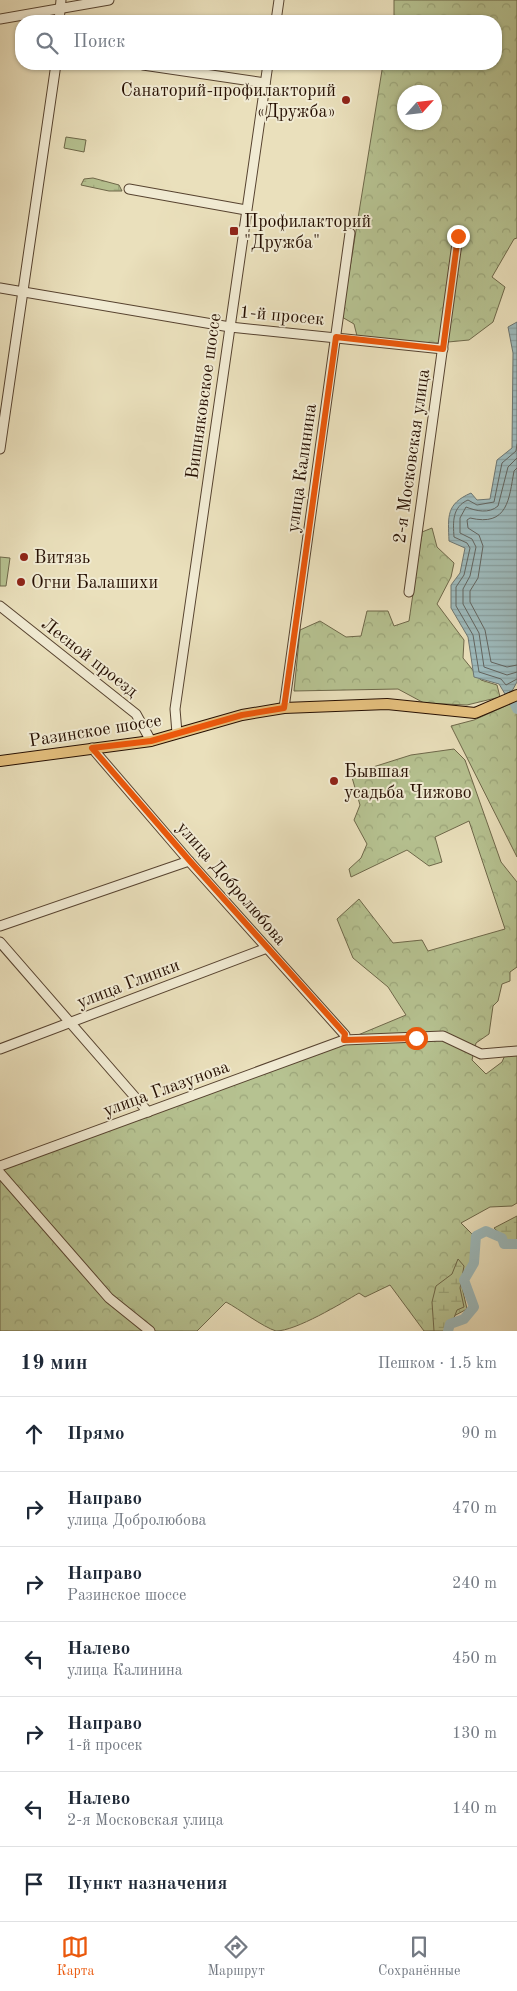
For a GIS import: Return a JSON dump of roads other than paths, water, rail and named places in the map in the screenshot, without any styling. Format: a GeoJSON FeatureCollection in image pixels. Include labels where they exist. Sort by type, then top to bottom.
{"type":"FeatureCollection","features":[{"type":"Feature","properties":{"kind":"main road","name":"Разинское шоссе"},"geometry":{"type":"LineString","coordinates":[[0,761],[151,741],[242,715],[284,708],[387,704],[474,713],[517,696]]}},
{"type":"Feature","properties":{"kind":"street"},"geometry":{"type":"LineString","coordinates":[[16,15],[61,4],[109,0]]}},
{"type":"Feature","properties":{"kind":"street"},"geometry":{"type":"LineString","coordinates":[[277,15],[279,0]]}},
{"type":"Feature","properties":{"kind":"street"},"geometry":{"type":"LineString","coordinates":[[0,19],[15,15]]}},
{"type":"Feature","properties":{"kind":"street"},"geometry":{"type":"LineString","coordinates":[[0,449],[55,70]]}},
{"type":"Feature","properties":{"kind":"street"},"geometry":{"type":"LineString","coordinates":[[177,70],[265,83]]}},
{"type":"Feature","properties":{"kind":"street","name":"Вишняковское шоссе"},"geometry":{"type":"LineString","coordinates":[[177,733],[175,709],[267,70]]}},
{"type":"Feature","properties":{"kind":"street"},"geometry":{"type":"LineString","coordinates":[[129,188],[246,210]]}},
{"type":"Feature","properties":{"kind":"street","name":"улица Калинина"},"geometry":{"type":"LineString","coordinates":[[284,708],[350,233]]}},
{"type":"Feature","properties":{"kind":"street","name":"2-я Московская улица"},"geometry":{"type":"LineString","coordinates":[[409,592],[458,236]]}},
{"type":"Feature","properties":{"kind":"street","name":"1-й просек"},"geometry":{"type":"LineString","coordinates":[[0,288],[230,327],[443,349]]}},
{"type":"Feature","properties":{"kind":"street","name":"Лесной проезд"},"geometry":{"type":"LineString","coordinates":[[0,606],[136,714],[151,741]]}},
{"type":"Feature","properties":{"kind":"street","name":"улица Добролюбова"},"geometry":{"type":"LineString","coordinates":[[92,748],[189,860],[345,1034],[344,1040]]}},
{"type":"Feature","properties":{"kind":"street"},"geometry":{"type":"LineString","coordinates":[[0,926],[189,860]]}},
{"type":"Feature","properties":{"kind":"street"},"geometry":{"type":"LineString","coordinates":[[0,942],[148,1112]]}},
{"type":"Feature","properties":{"kind":"street","name":"улица Глинки"},"geometry":{"type":"LineString","coordinates":[[0,1049],[267,948]]}},
{"type":"Feature","properties":{"kind":"street","name":"улица Глазунова"},"geometry":{"type":"LineString","coordinates":[[0,1166],[344,1040],[443,1036],[481,1054],[517,1050]]}},
{"type":"Feature","properties":{"kind":"street"},"geometry":{"type":"LineString","coordinates":[[0,1173],[109,1298],[150,1331]]}},
{"type":"Feature","properties":{"kind":"water"},"geometry":{"type":"Polygon","coordinates":[[[517,322],[517,682],[512,691],[505,694],[499,684],[474,677],[468,637],[451,608],[451,585],[460,573],[465,548],[449,541],[448,524],[453,506],[463,497],[471,493],[477,500],[490,499],[497,460],[512,448],[513,353],[508,327],[517,322]]]}},
{"type":"Feature","properties":{"kind":"waterway"},"geometry":{"type":"LineString","coordinates":[[515,704],[517,709]]}},
{"type":"Feature","properties":{"kind":"waterway"},"geometry":{"type":"LineString","coordinates":[[448,1331],[450,1324],[464,1319],[474,1307],[464,1280],[474,1263],[476,1236],[486,1231],[502,1238],[504,1244],[517,1244]]}},
{"type":"Feature","properties":{"kind":"place","name":"Санаторий-профилакторий «Дружба»"},"geometry":{"type":"Point","coordinates":[346,100]}},
{"type":"Feature","properties":{"kind":"place","name":"Профилакторий \"Дружба\""},"geometry":{"type":"Point","coordinates":[234,231]}},
{"type":"Feature","properties":{"kind":"place","name":"Витязь"},"geometry":{"type":"Point","coordinates":[24,557]}},
{"type":"Feature","properties":{"kind":"place","name":"Огни Балашихи"},"geometry":{"type":"Point","coordinates":[21,582]}},
{"type":"Feature","properties":{"kind":"place","name":"Бывшая усадьба Чижово"},"geometry":{"type":"Point","coordinates":[334,781]}}]}
